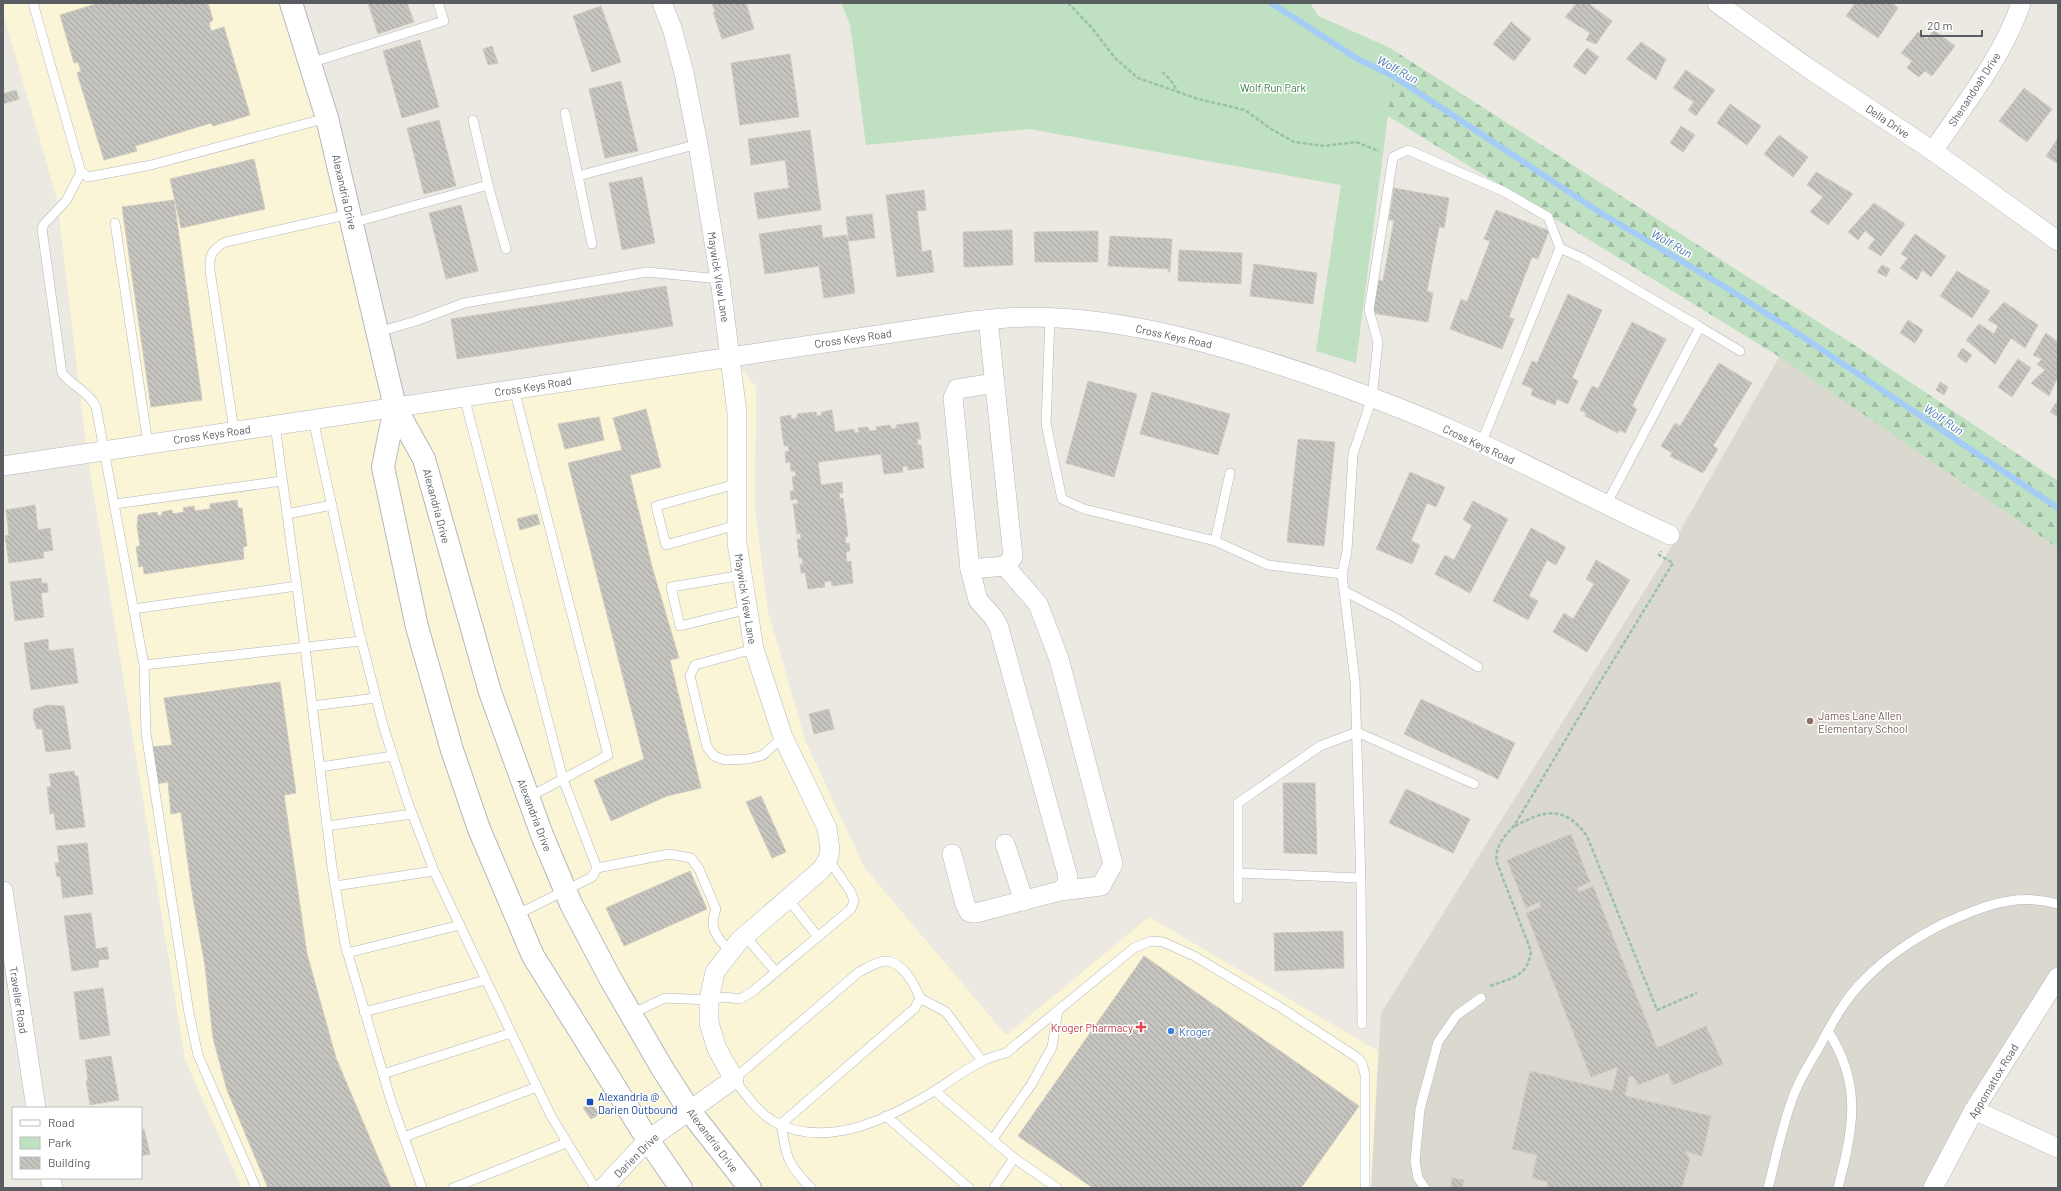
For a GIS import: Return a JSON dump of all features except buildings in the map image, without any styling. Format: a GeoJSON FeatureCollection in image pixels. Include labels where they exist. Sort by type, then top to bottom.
{"type":"FeatureCollection","features":[{"type":"Feature","properties":{"kind":"main road","name":"Alexandria Drive"},"geometry":{"type":"LineString","coordinates":[[291,3],[327,118],[395,407],[424,459],[490,692],[528,798],[566,891],[610,978],[662,1068],[689,1110],[750,1188]]}},
{"type":"Feature","properties":{"kind":"main road","name":"Alexandria Drive"},"geometry":{"type":"LineString","coordinates":[[395,407],[383,467],[417,627],[452,750],[479,829],[533,956],[648,1140],[681,1188]]}},
{"type":"Feature","properties":{"kind":"street","name":"Maywick View Lane"},"geometry":{"type":"LineString","coordinates":[[662,3],[672,28],[684,73],[698,144],[731,356],[737,413],[736,484],[738,543],[754,649],[783,737],[827,828],[830,850],[828,859]]}},
{"type":"Feature","properties":{"kind":"street","name":"Della Drive"},"geometry":{"type":"LineString","coordinates":[[1717,3],[1808,68],[1933,151],[2058,242]]}},
{"type":"Feature","properties":{"kind":"street","name":"Shenandoah Drive"},"geometry":{"type":"LineString","coordinates":[[1933,151],[1992,62],[2015,22],[2021,3]]}},
{"type":"Feature","properties":{"kind":"street","name":"Cross Keys Road"},"geometry":{"type":"LineString","coordinates":[[3,466],[731,356],[988,319],[1050,318],[1084,320],[1152,331],[1217,345],[1283,366],[1372,398],[1456,432],[1670,535]]}},
{"type":"Feature","properties":{"kind":"street"},"geometry":{"type":"LineString","coordinates":[[970,569],[1005,566],[1013,556],[988,319]]}},
{"type":"Feature","properties":{"kind":"street"},"geometry":{"type":"LineString","coordinates":[[995,383],[957,389],[953,398],[970,569],[978,600],[994,618],[999,628],[1043,781],[1068,877],[1066,885],[1060,891]]}},
{"type":"Feature","properties":{"kind":"street"},"geometry":{"type":"LineString","coordinates":[[952,854],[965,904],[969,912],[976,913],[1060,891],[1101,886],[1113,864],[1059,659],[1038,604],[1005,566]]}},
{"type":"Feature","properties":{"kind":"street"},"geometry":{"type":"LineString","coordinates":[[1005,844],[1024,901]]}},
{"type":"Feature","properties":{"kind":"street"},"geometry":{"type":"LineString","coordinates":[[689,1110],[734,1079],[711,1034],[709,1022],[709,1000],[715,972],[730,952],[745,936],[821,870],[828,859]]}},
{"type":"Feature","properties":{"kind":"street","name":"Traveller Road"},"geometry":{"type":"LineString","coordinates":[[3,891],[36,1107]]}},
{"type":"Feature","properties":{"kind":"street","name":"Appomattox Road"},"geometry":{"type":"LineString","coordinates":[[1933,1188],[1974,1110],[2058,976]]}},
{"type":"Feature","properties":{"kind":"street","name":"Darien Drive"},"geometry":{"type":"LineString","coordinates":[[603,1188],[648,1140],[689,1110]]}},
{"type":"Feature","properties":{"kind":"street"},"geometry":{"type":"LineString","coordinates":[[1974,1110],[2058,1148]]}},
{"type":"Feature","properties":{"kind":"lane"},"geometry":{"type":"LineString","coordinates":[[33,3],[81,172],[88,177],[151,165],[327,118]]}},
{"type":"Feature","properties":{"kind":"lane"},"geometry":{"type":"LineString","coordinates":[[310,63],[444,21],[438,3]]}},
{"type":"Feature","properties":{"kind":"lane"},"geometry":{"type":"LineString","coordinates":[[565,113],[592,244]]}},
{"type":"Feature","properties":{"kind":"lane"},"geometry":{"type":"LineString","coordinates":[[473,120],[488,185],[506,249]]}},
{"type":"Feature","properties":{"kind":"lane"},"geometry":{"type":"LineString","coordinates":[[578,176],[698,144]]}},
{"type":"Feature","properties":{"kind":"lane"},"geometry":{"type":"LineString","coordinates":[[1362,1024],[1355,681],[1342,574],[1347,551],[1353,454],[1372,398],[1378,342],[1368,310],[1392,157],[1408,150],[1503,191],[1548,217],[1560,248],[1481,444]]}},
{"type":"Feature","properties":{"kind":"lane"},"geometry":{"type":"LineString","coordinates":[[81,172],[66,201],[44,224],[42,230],[62,373],[94,402],[115,504],[144,665],[146,733],[189,1013],[198,1055],[256,1188]]}},
{"type":"Feature","properties":{"kind":"lane"},"geometry":{"type":"LineString","coordinates":[[234,431],[210,270],[210,259],[212,252],[217,246],[226,242],[351,218],[488,185]]}},
{"type":"Feature","properties":{"kind":"lane"},"geometry":{"type":"LineString","coordinates":[[115,223],[148,444]]}},
{"type":"Feature","properties":{"kind":"lane"},"geometry":{"type":"LineString","coordinates":[[1560,248],[1582,258],[1740,351]]}},
{"type":"Feature","properties":{"kind":"lane"},"geometry":{"type":"LineString","coordinates":[[378,332],[416,321],[464,303],[647,272],[720,279]]}},
{"type":"Feature","properties":{"kind":"lane"},"geometry":{"type":"LineString","coordinates":[[1050,318],[1046,424],[1062,499],[1084,509],[1215,541],[1268,565],[1342,574]]}},
{"type":"Feature","properties":{"kind":"lane"},"geometry":{"type":"LineString","coordinates":[[1606,505],[1700,327]]}},
{"type":"Feature","properties":{"kind":"lane"},"geometry":{"type":"LineString","coordinates":[[514,389],[608,755],[528,798]]}},
{"type":"Feature","properties":{"kind":"lane"},"geometry":{"type":"LineString","coordinates":[[464,396],[563,779],[597,868]]}},
{"type":"Feature","properties":{"kind":"lane"},"geometry":{"type":"LineString","coordinates":[[313,419],[361,641],[393,756],[412,814],[434,871],[537,1087],[566,1143],[595,1188]]}},
{"type":"Feature","properties":{"kind":"lane"},"geometry":{"type":"LineString","coordinates":[[275,425],[335,886],[347,953],[383,1074],[422,1188]]}},
{"type":"Feature","properties":{"kind":"lane"},"geometry":{"type":"LineString","coordinates":[[1215,541],[1230,473]]}},
{"type":"Feature","properties":{"kind":"lane"},"geometry":{"type":"LineString","coordinates":[[115,504],[282,481]]}},
{"type":"Feature","properties":{"kind":"lane"},"geometry":{"type":"LineString","coordinates":[[736,484],[656,506],[666,545],[737,525]]}},
{"type":"Feature","properties":{"kind":"lane"},"geometry":{"type":"LineString","coordinates":[[287,514],[332,505]]}},
{"type":"Feature","properties":{"kind":"lane"},"geometry":{"type":"LineString","coordinates":[[742,574],[671,587],[680,626],[749,609]]}},
{"type":"Feature","properties":{"kind":"lane"},"geometry":{"type":"LineString","coordinates":[[133,609],[297,586]]}},
{"type":"Feature","properties":{"kind":"lane"},"geometry":{"type":"LineString","coordinates":[[1344,591],[1394,617],[1478,667]]}},
{"type":"Feature","properties":{"kind":"lane"},"geometry":{"type":"LineString","coordinates":[[144,665],[361,641]]}},
{"type":"Feature","properties":{"kind":"lane"},"geometry":{"type":"LineString","coordinates":[[754,649],[695,666],[690,676],[707,747],[714,756],[725,760],[749,759],[763,755],[783,737]]}},
{"type":"Feature","properties":{"kind":"lane"},"geometry":{"type":"LineString","coordinates":[[312,706],[376,698]]}},
{"type":"Feature","properties":{"kind":"lane"},"geometry":{"type":"LineString","coordinates":[[1238,899],[1238,803],[1320,746],[1357,732],[1474,784]]}},
{"type":"Feature","properties":{"kind":"lane"},"geometry":{"type":"LineString","coordinates":[[320,767],[393,756]]}},
{"type":"Feature","properties":{"kind":"lane"},"geometry":{"type":"LineString","coordinates":[[327,826],[412,814]]}},
{"type":"Feature","properties":{"kind":"lane"},"geometry":{"type":"LineString","coordinates":[[516,915],[592,877],[597,868],[669,854],[691,858],[699,869],[716,909],[712,919],[714,932],[730,952]]}},
{"type":"Feature","properties":{"kind":"lane"},"geometry":{"type":"LineString","coordinates":[[631,1014],[665,998],[709,1000],[724,998],[740,999],[752,992],[851,909],[854,901],[851,892],[828,859]]}},
{"type":"Feature","properties":{"kind":"lane"},"geometry":{"type":"LineString","coordinates":[[335,886],[434,871]]}},
{"type":"Feature","properties":{"kind":"lane"},"geometry":{"type":"LineString","coordinates":[[1238,873],[1360,878]]}},
{"type":"Feature","properties":{"kind":"lane"},"geometry":{"type":"LineString","coordinates":[[1768,1188],[1782,1132],[1793,1097],[1844,1004],[1863,981],[1889,959],[1931,930],[1974,910],[2026,898],[2041,899],[2058,904]]}},
{"type":"Feature","properties":{"kind":"lane"},"geometry":{"type":"LineString","coordinates":[[788,899],[818,937]]}},
{"type":"Feature","properties":{"kind":"lane"},"geometry":{"type":"LineString","coordinates":[[347,953],[460,926]]}},
{"type":"Feature","properties":{"kind":"lane"},"geometry":{"type":"LineString","coordinates":[[745,936],[776,972]]}},
{"type":"Feature","properties":{"kind":"lane"},"geometry":{"type":"LineString","coordinates":[[982,1061],[946,1012],[920,998],[914,984],[900,967],[887,961],[872,965],[859,972],[734,1079],[749,1100],[773,1120],[797,1131],[824,1132],[853,1129],[886,1116],[935,1091],[982,1061],[1006,1053],[1142,944],[1151,941],[1162,942],[1201,960],[1280,1006],[1358,1058],[1362,1063],[1365,1075],[1365,1188]]}},
{"type":"Feature","properties":{"kind":"lane"},"geometry":{"type":"LineString","coordinates":[[364,1012],[486,980]]}},
{"type":"Feature","properties":{"kind":"lane"},"geometry":{"type":"LineString","coordinates":[[781,1124],[915,1008],[920,998]]}},
{"type":"Feature","properties":{"kind":"lane"},"geometry":{"type":"LineString","coordinates":[[1425,1188],[1418,1178],[1415,1160],[1420,1109],[1438,1042],[1457,1015],[1481,998]]}},
{"type":"Feature","properties":{"kind":"lane"},"geometry":{"type":"LineString","coordinates":[[992,1140],[1031,1085],[1052,1048],[1058,1010]]}},
{"type":"Feature","properties":{"kind":"lane"},"geometry":{"type":"LineString","coordinates":[[1828,1031],[1840,1050],[1847,1072],[1852,1100],[1850,1140],[1838,1188]]}},
{"type":"Feature","properties":{"kind":"lane"},"geometry":{"type":"LineString","coordinates":[[383,1074],[511,1033]]}},
{"type":"Feature","properties":{"kind":"lane"},"geometry":{"type":"LineString","coordinates":[[404,1137],[537,1087]]}},
{"type":"Feature","properties":{"kind":"lane"},"geometry":{"type":"LineString","coordinates":[[935,1091],[1014,1158],[1056,1188]]}},
{"type":"Feature","properties":{"kind":"lane"},"geometry":{"type":"LineString","coordinates":[[886,1116],[969,1188]]}},
{"type":"Feature","properties":{"kind":"lane"},"geometry":{"type":"LineString","coordinates":[[781,1124],[786,1157],[798,1175],[810,1188]]}},
{"type":"Feature","properties":{"kind":"lane"},"geometry":{"type":"LineString","coordinates":[[453,1188],[566,1143]]}},
{"type":"Feature","properties":{"kind":"lane"},"geometry":{"type":"LineString","coordinates":[[994,1188],[1014,1158]]}},
{"type":"Feature","properties":{"kind":"path"},"geometry":{"type":"LineString","coordinates":[[1068,3],[1092,28],[1115,58],[1138,78],[1178,93],[1245,110],[1271,129],[1294,142],[1325,146],[1356,142],[1392,157]]}},
{"type":"Feature","properties":{"kind":"path"},"geometry":{"type":"LineString","coordinates":[[1162,72],[1170,79],[1178,93]]}},
{"type":"Feature","properties":{"kind":"path"},"geometry":{"type":"LineString","coordinates":[[1481,998],[1486,988],[1512,979],[1522,973],[1529,965],[1532,951],[1496,857],[1504,838],[1514,826],[1673,563],[1658,555],[1670,535]]}},
{"type":"Feature","properties":{"kind":"path"},"geometry":{"type":"LineString","coordinates":[[1514,826],[1531,817],[1552,813],[1566,815],[1578,824],[1587,836],[1656,1010],[1697,993]]}},
{"type":"Feature","properties":{"kind":"shaded area"},"geometry":{"type":"Polygon","coordinates":[[[3,3],[291,3],[395,407],[731,356],[756,387],[755,511],[768,611],[805,740],[864,867],[1006,1035],[1149,917],[1378,1051],[1371,1188],[242,1188],[185,1060],[87,453],[57,199],[3,13],[3,3]]]}},
{"type":"Feature","properties":{"kind":"shaded area","name":"James Lane Allen Elementary School"},"geometry":{"type":"Polygon","coordinates":[[[1794,331],[2058,507],[2058,977],[1933,1188],[1371,1188],[1381,1013],[1663,561],[1794,331]]]}},
{"type":"Feature","properties":{"kind":"green space","name":"Wolf Run Park"},"geometry":{"type":"Polygon","coordinates":[[[841,3],[1310,3],[1318,16],[1390,48],[1393,76],[1356,363],[1316,351],[1341,185],[1029,129],[866,145],[850,24],[841,3]]]}},
{"type":"Feature","properties":{"kind":"green space"},"geometry":{"type":"Polygon","coordinates":[[[1310,3],[1318,16],[1390,48],[1862,350],[2058,481],[2058,548],[1783,359],[1383,113],[1260,21],[1310,3]]]}},
{"type":"Feature","properties":{"kind":"waterway","name":"Wolf Run"},"geometry":{"type":"LineString","coordinates":[[1271,3],[1358,59],[1393,76],[1604,215],[1725,287],[1794,331],[2058,508]]}},
{"type":"Feature","properties":{"kind":"place","name":"James Lane Allen Elementary School"},"geometry":{"type":"Point","coordinates":[1810,721]}},
{"type":"Feature","properties":{"kind":"place","name":"Kroger Pharmacy"},"geometry":{"type":"Point","coordinates":[1141,1027]}},
{"type":"Feature","properties":{"kind":"place","name":"Kroger"},"geometry":{"type":"Point","coordinates":[1171,1031]}},
{"type":"Feature","properties":{"kind":"place","name":"Alexandria @ Darien Outbound"},"geometry":{"type":"Point","coordinates":[590,1102]}}]}
